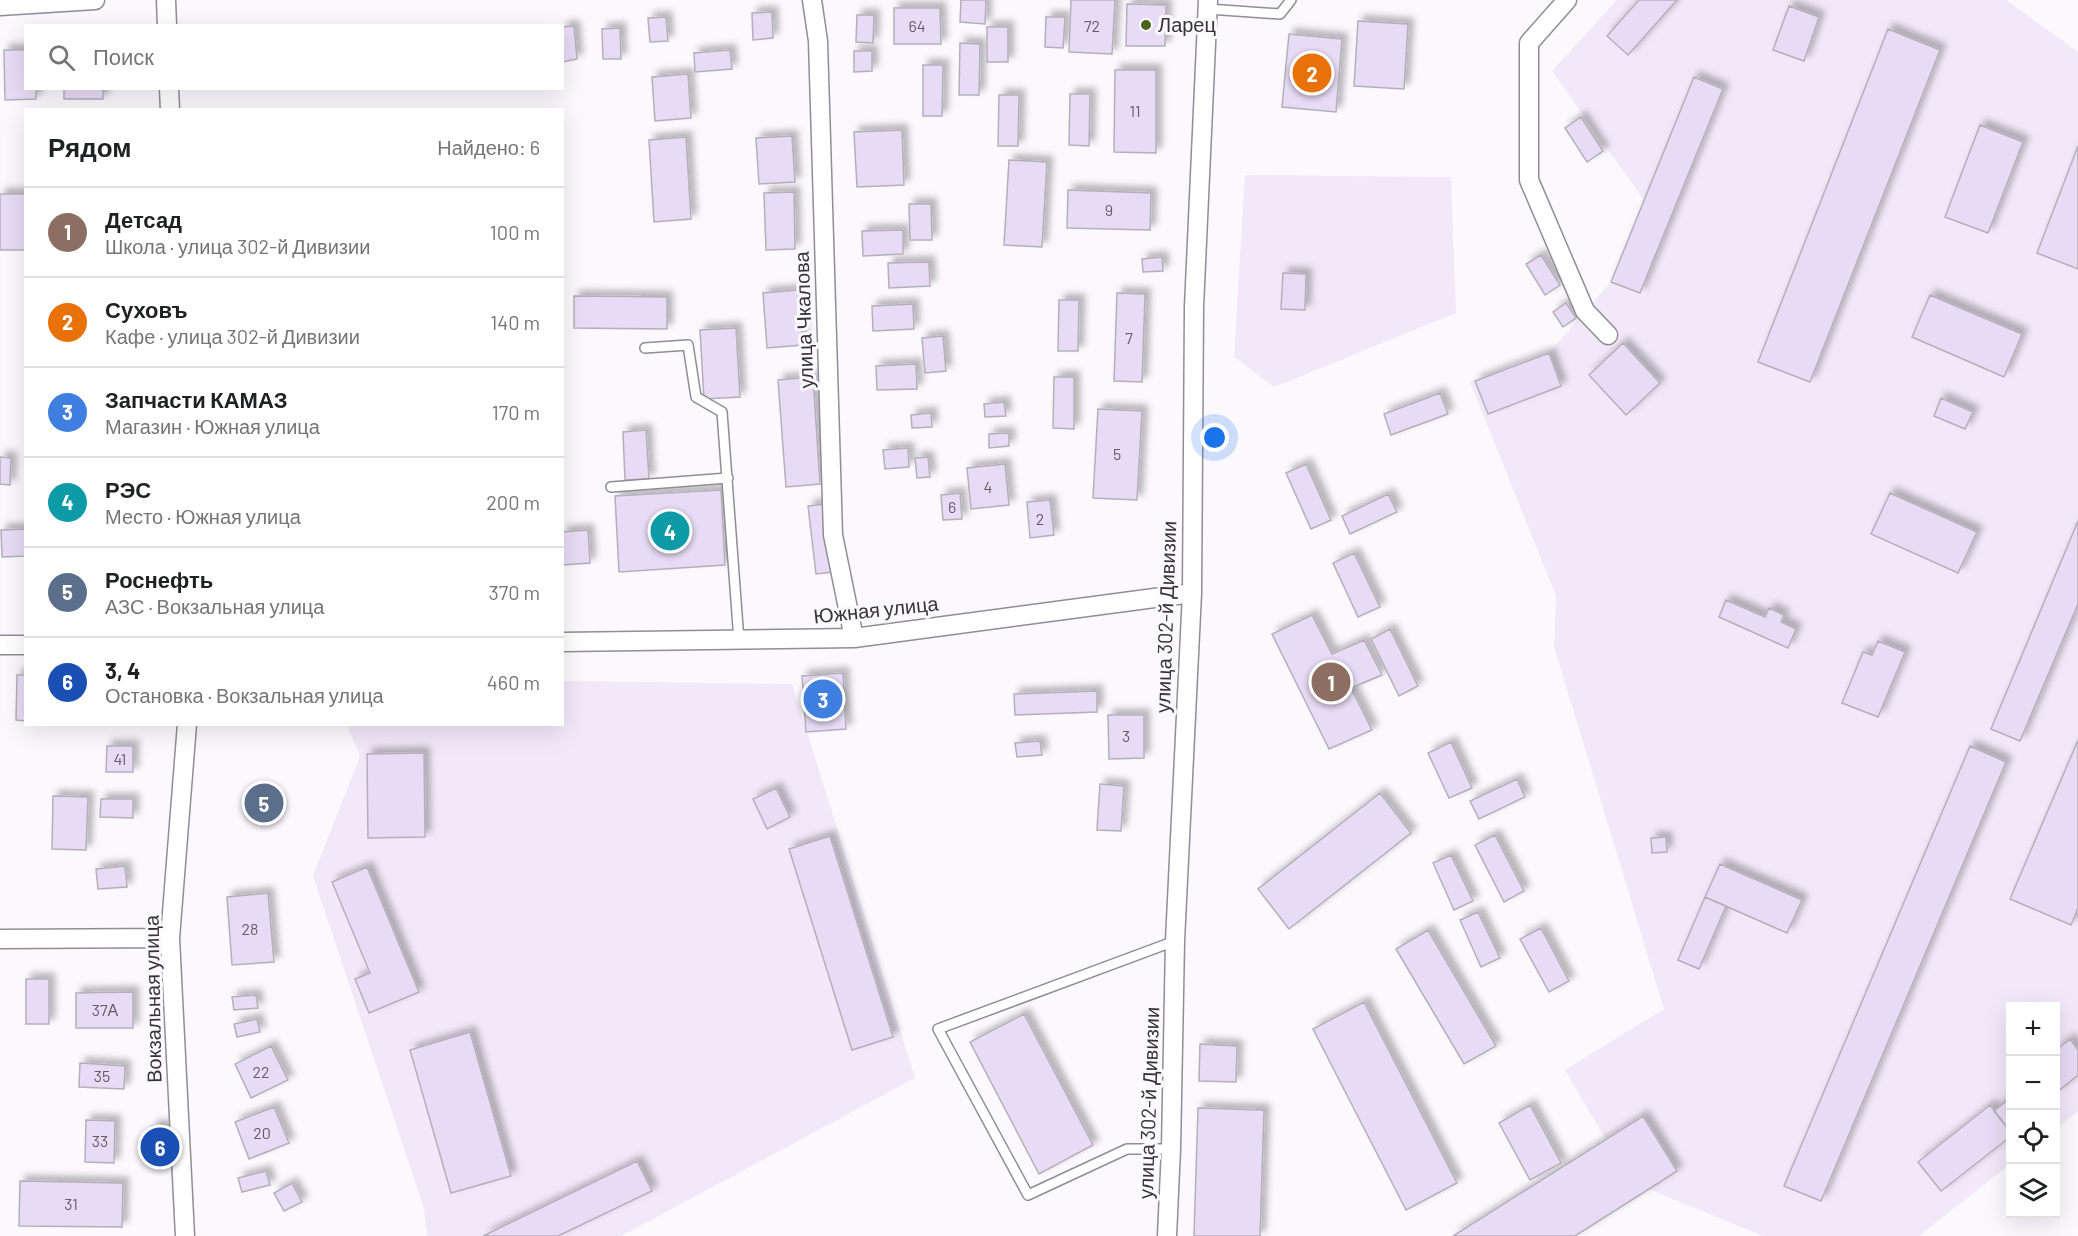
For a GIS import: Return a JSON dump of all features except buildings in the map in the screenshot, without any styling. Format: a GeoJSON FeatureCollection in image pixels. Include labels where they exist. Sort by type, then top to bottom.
{"type":"FeatureCollection","features":[{"type":"Feature","properties":{"kind":"street"},"geometry":{"type":"LineString","coordinates":[[0,6],[95,0]]}},
{"type":"Feature","properties":{"kind":"street"},"geometry":{"type":"LineString","coordinates":[[166,0],[167,24]]}},
{"type":"Feature","properties":{"kind":"street","name":"улица Чкалова"},"geometry":{"type":"LineString","coordinates":[[812,0],[818,41],[833,535],[854,638]]}},
{"type":"Feature","properties":{"kind":"street"},"geometry":{"type":"LineString","coordinates":[[1567,0],[1529,43],[1529,180],[1585,311],[1608,335]]}},
{"type":"Feature","properties":{"kind":"street","name":"улица 302-й Дивизии"},"geometry":{"type":"LineString","coordinates":[[1167,1236],[1175,941],[1192,593],[1194,308],[1208,4]]}},
{"type":"Feature","properties":{"kind":"street"},"geometry":{"type":"LineString","coordinates":[[169,90],[170,108]]}},
{"type":"Feature","properties":{"kind":"street","name":"Южная улица"},"geometry":{"type":"LineString","coordinates":[[564,642],[854,638],[1192,593]]}},
{"type":"Feature","properties":{"kind":"street"},"geometry":{"type":"LineString","coordinates":[[0,645],[24,645]]}},
{"type":"Feature","properties":{"kind":"street","name":"Вокзальная улица"},"geometry":{"type":"LineString","coordinates":[[185,1236],[170,938],[187,726]]}},
{"type":"Feature","properties":{"kind":"street"},"geometry":{"type":"LineString","coordinates":[[0,939],[170,938]]}},
{"type":"Feature","properties":{"kind":"lane"},"geometry":{"type":"LineString","coordinates":[[1208,4],[1280,14],[1291,0]]}},
{"type":"Feature","properties":{"kind":"lane"},"geometry":{"type":"LineString","coordinates":[[645,348],[688,345],[696,397],[723,412],[739,641]]}},
{"type":"Feature","properties":{"kind":"lane"},"geometry":{"type":"LineString","coordinates":[[611,487],[728,478]]}},
{"type":"Feature","properties":{"kind":"lane"},"geometry":{"type":"LineString","coordinates":[[1171,1149],[1127,1149],[1028,1196],[938,1029],[1175,941]]}},
{"type":"Feature","properties":{"kind":"shaded area"},"geometry":{"type":"Polygon","coordinates":[[[1617,0],[2006,0],[2078,52],[2078,1111],[2060,1126],[2060,1002],[2006,1002],[2006,1167],[1919,1236],[1763,1236],[1649,1189],[1677,1171],[1643,1117],[1606,1140],[1565,1070],[1664,1009],[1554,646],[1556,596],[1470,382],[1549,353],[1611,282],[1644,200],[1552,71],[1617,0]]]}},
{"type":"Feature","properties":{"kind":"shaded area"},"geometry":{"type":"Polygon","coordinates":[[[1245,175],[1451,177],[1456,313],[1274,387],[1234,357],[1245,175]]]}},
{"type":"Feature","properties":{"kind":"shaded area"},"geometry":{"type":"Polygon","coordinates":[[[564,681],[792,684],[915,1078],[621,1236],[427,1236],[424,1208],[313,876],[360,756],[347,726],[564,726],[564,681]]]}},
{"type":"Feature","properties":{"kind":"place","name":"Ларец"},"geometry":{"type":"Point","coordinates":[1146,25]}},
{"type":"Feature","properties":{"kind":"place","name":"Суховъ"},"geometry":{"type":"Point","coordinates":[1312,73]}},
{"type":"Feature","properties":{"kind":"place","name":"РЭС"},"geometry":{"type":"Point","coordinates":[670,531]}},
{"type":"Feature","properties":{"kind":"place","name":"Детсад"},"geometry":{"type":"Point","coordinates":[1331,682]}},
{"type":"Feature","properties":{"kind":"place","name":"Запчасти КАМАЗ"},"geometry":{"type":"Point","coordinates":[823,699]}},
{"type":"Feature","properties":{"kind":"place","name":"Роснефть"},"geometry":{"type":"Point","coordinates":[264,803]}},
{"type":"Feature","properties":{"kind":"place","name":"3, 4"},"geometry":{"type":"Point","coordinates":[160,1147]}}]}
